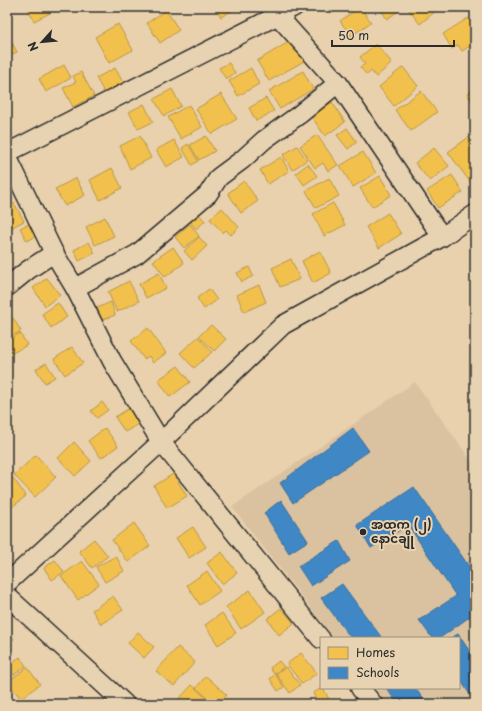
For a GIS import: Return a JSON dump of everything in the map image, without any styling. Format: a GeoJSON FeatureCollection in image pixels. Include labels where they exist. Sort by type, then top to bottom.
{"type":"FeatureCollection","features":[{"type":"Feature","properties":{"kind":"street"},"geometry":{"type":"LineString","coordinates":[[294,7],[275,12],[7,155],[54,253],[75,288],[112,360],[161,442],[320,638]]}},
{"type":"Feature","properties":{"kind":"street"},"geometry":{"type":"LineString","coordinates":[[275,12],[338,83],[442,237]]}},
{"type":"Feature","properties":{"kind":"street"},"geometry":{"type":"LineString","coordinates":[[75,288],[137,254],[208,194],[219,176],[242,160],[264,140],[300,114],[338,83]]}},
{"type":"Feature","properties":{"kind":"street"},"geometry":{"type":"LineString","coordinates":[[7,583],[161,442],[283,325],[442,237],[475,214]]}},
{"type":"Feature","properties":{"kind":"street"},"geometry":{"type":"LineString","coordinates":[[7,287],[28,270],[54,253]]}},
{"type":"Feature","properties":{"kind":"street"},"geometry":{"type":"LineString","coordinates":[[7,596],[125,704]]}},
{"type":"Feature","properties":{"kind":"street"},"geometry":{"type":"LineString","coordinates":[[361,689],[373,704]]}},
{"type":"Feature","properties":{"kind":"shaded area","name":"အထက (၂) နောင်ချို"},"geometry":{"type":"Polygon","coordinates":[[[415,382],[475,466],[475,704],[386,704],[374,689],[460,689],[460,637],[333,637],[232,507],[415,382]]]}},
{"type":"Feature","properties":{"kind":"building: Homes"},"geometry":{"type":"Polygon","coordinates":[[[32,7],[47,7],[50,13],[34,21],[28,9],[32,7]]]}},
{"type":"Feature","properties":{"kind":"building: Homes"},"geometry":{"type":"Polygon","coordinates":[[[215,7],[238,7],[221,17],[215,7]]]}},
{"type":"Feature","properties":{"kind":"building: Homes"},"geometry":{"type":"Polygon","coordinates":[[[360,7],[371,22],[351,36],[340,21],[360,7]]]}},
{"type":"Feature","properties":{"kind":"building: Homes"},"geometry":{"type":"Polygon","coordinates":[[[379,7],[404,7],[387,19],[379,7]]]}},
{"type":"Feature","properties":{"kind":"building: Homes"},"geometry":{"type":"Polygon","coordinates":[[[414,7],[436,7],[438,9],[420,24],[409,10],[414,7]]]}},
{"type":"Feature","properties":{"kind":"building: Homes"},"geometry":{"type":"Polygon","coordinates":[[[166,10],[179,30],[160,43],[147,23],[166,10]]]}},
{"type":"Feature","properties":{"kind":"building: Homes"},"geometry":{"type":"Polygon","coordinates":[[[468,18],[475,28],[475,43],[462,51],[458,45],[452,49],[443,34],[468,18]]]}},
{"type":"Feature","properties":{"kind":"building: Homes"},"geometry":{"type":"Polygon","coordinates":[[[118,24],[133,50],[109,63],[95,37],[118,24]]]}},
{"type":"Feature","properties":{"kind":"building: Homes"},"geometry":{"type":"Polygon","coordinates":[[[10,39],[17,52],[7,58],[7,41],[10,39]]]}},
{"type":"Feature","properties":{"kind":"building: Homes"},"geometry":{"type":"Polygon","coordinates":[[[292,40],[304,61],[269,81],[257,61],[292,40]]]}},
{"type":"Feature","properties":{"kind":"building: Homes"},"geometry":{"type":"Polygon","coordinates":[[[376,44],[392,63],[376,77],[371,71],[367,75],[360,67],[365,64],[360,57],[376,44]]]}},
{"type":"Feature","properties":{"kind":"building: Homes"},"geometry":{"type":"Polygon","coordinates":[[[229,63],[235,73],[226,79],[219,68],[229,63]]]}},
{"type":"Feature","properties":{"kind":"building: Homes"},"geometry":{"type":"Polygon","coordinates":[[[64,65],[71,78],[46,92],[39,79],[64,65]]]}},
{"type":"Feature","properties":{"kind":"building: Homes"},"geometry":{"type":"Polygon","coordinates":[[[403,67],[418,86],[394,106],[379,87],[403,67]]]}},
{"type":"Feature","properties":{"kind":"building: Homes"},"geometry":{"type":"Polygon","coordinates":[[[115,68],[124,84],[105,94],[96,78],[115,68]]]}},
{"type":"Feature","properties":{"kind":"building: Homes"},"geometry":{"type":"Polygon","coordinates":[[[251,68],[259,84],[238,96],[229,81],[251,68]]]}},
{"type":"Feature","properties":{"kind":"building: Homes"},"geometry":{"type":"Polygon","coordinates":[[[303,71],[313,89],[280,109],[269,91],[303,71]]]}},
{"type":"Feature","properties":{"kind":"building: Homes"},"geometry":{"type":"Polygon","coordinates":[[[81,72],[94,96],[73,107],[63,88],[76,82],[73,76],[81,72]]]}},
{"type":"Feature","properties":{"kind":"building: Homes"},"geometry":{"type":"Polygon","coordinates":[[[172,89],[181,106],[164,116],[154,99],[172,89]]]}},
{"type":"Feature","properties":{"kind":"building: Homes"},"geometry":{"type":"Polygon","coordinates":[[[475,89],[475,105],[467,94],[475,89]]]}},
{"type":"Feature","properties":{"kind":"building: Homes"},"geometry":{"type":"Polygon","coordinates":[[[421,91],[437,112],[411,131],[395,110],[421,91]]]}},
{"type":"Feature","properties":{"kind":"building: Homes"},"geometry":{"type":"Polygon","coordinates":[[[221,94],[237,119],[212,134],[196,109],[221,94]]]}},
{"type":"Feature","properties":{"kind":"building: Homes"},"geometry":{"type":"Polygon","coordinates":[[[266,98],[274,111],[256,121],[249,108],[266,98]]]}},
{"type":"Feature","properties":{"kind":"building: Homes"},"geometry":{"type":"Polygon","coordinates":[[[332,102],[345,122],[325,136],[311,116],[332,102]]]}},
{"type":"Feature","properties":{"kind":"building: Homes"},"geometry":{"type":"Polygon","coordinates":[[[144,104],[153,122],[138,129],[129,112],[144,104]]]}},
{"type":"Feature","properties":{"kind":"building: Homes"},"geometry":{"type":"Polygon","coordinates":[[[189,105],[202,127],[181,139],[168,117],[189,105]]]}},
{"type":"Feature","properties":{"kind":"building: Homes"},"geometry":{"type":"Polygon","coordinates":[[[347,128],[357,142],[348,149],[337,135],[347,128]]]}},
{"type":"Feature","properties":{"kind":"building: Homes"},"geometry":{"type":"Polygon","coordinates":[[[317,135],[338,165],[328,171],[323,163],[315,168],[300,146],[317,135]]]}},
{"type":"Feature","properties":{"kind":"building: Homes"},"geometry":{"type":"Polygon","coordinates":[[[140,136],[151,158],[130,169],[120,146],[140,136]]]}},
{"type":"Feature","properties":{"kind":"building: Homes"},"geometry":{"type":"Polygon","coordinates":[[[206,136],[215,151],[199,160],[190,145],[206,136]]]}},
{"type":"Feature","properties":{"kind":"building: Homes"},"geometry":{"type":"Polygon","coordinates":[[[469,137],[475,145],[475,178],[470,182],[448,152],[469,137]]]}},
{"type":"Feature","properties":{"kind":"building: Homes"},"geometry":{"type":"Polygon","coordinates":[[[174,140],[184,157],[166,167],[156,150],[174,140]]]}},
{"type":"Feature","properties":{"kind":"building: Homes"},"geometry":{"type":"Polygon","coordinates":[[[188,144],[198,161],[192,165],[182,148],[188,144]]]}},
{"type":"Feature","properties":{"kind":"building: Homes"},"geometry":{"type":"Polygon","coordinates":[[[297,146],[307,160],[292,170],[283,155],[297,146]]]}},
{"type":"Feature","properties":{"kind":"building: Homes"},"geometry":{"type":"Polygon","coordinates":[[[434,148],[449,166],[430,181],[415,163],[434,148]]]}},
{"type":"Feature","properties":{"kind":"building: Homes"},"geometry":{"type":"Polygon","coordinates":[[[363,152],[376,173],[353,187],[340,166],[363,152]]]}},
{"type":"Feature","properties":{"kind":"building: Homes"},"geometry":{"type":"Polygon","coordinates":[[[281,157],[289,171],[268,184],[260,170],[281,157]]]}},
{"type":"Feature","properties":{"kind":"building: Homes"},"geometry":{"type":"Polygon","coordinates":[[[308,164],[317,176],[304,185],[296,173],[308,164]]]}},
{"type":"Feature","properties":{"kind":"building: Homes"},"geometry":{"type":"Polygon","coordinates":[[[112,168],[122,188],[100,200],[90,180],[112,168]]]}},
{"type":"Feature","properties":{"kind":"building: Homes"},"geometry":{"type":"Polygon","coordinates":[[[452,175],[463,192],[438,208],[427,191],[452,175]]]}},
{"type":"Feature","properties":{"kind":"building: Homes"},"geometry":{"type":"Polygon","coordinates":[[[380,176],[391,195],[372,207],[360,188],[380,176]]]}},
{"type":"Feature","properties":{"kind":"building: Homes"},"geometry":{"type":"Polygon","coordinates":[[[76,178],[85,195],[65,206],[55,189],[76,178]]]}},
{"type":"Feature","properties":{"kind":"building: Homes"},"geometry":{"type":"Polygon","coordinates":[[[329,178],[339,196],[316,208],[306,191],[329,178]]]}},
{"type":"Feature","properties":{"kind":"building: Homes"},"geometry":{"type":"Polygon","coordinates":[[[244,181],[258,201],[241,213],[228,193],[244,181]]]}},
{"type":"Feature","properties":{"kind":"building: Homes"},"geometry":{"type":"Polygon","coordinates":[[[14,203],[24,221],[7,230],[7,207],[14,203]]]}},
{"type":"Feature","properties":{"kind":"building: Homes"},"geometry":{"type":"Polygon","coordinates":[[[333,203],[345,225],[324,236],[313,214],[333,203]]]}},
{"type":"Feature","properties":{"kind":"building: Homes"},"geometry":{"type":"Polygon","coordinates":[[[222,208],[239,227],[231,235],[226,230],[223,233],[210,219],[222,208]]]}},
{"type":"Feature","properties":{"kind":"building: Homes"},"geometry":{"type":"Polygon","coordinates":[[[195,210],[205,221],[196,229],[187,218],[195,210]]]}},
{"type":"Feature","properties":{"kind":"building: Homes"},"geometry":{"type":"Polygon","coordinates":[[[388,213],[401,234],[379,248],[366,227],[388,213]]]}},
{"type":"Feature","properties":{"kind":"building: Homes"},"geometry":{"type":"Polygon","coordinates":[[[105,217],[114,236],[95,245],[86,227],[105,217]]]}},
{"type":"Feature","properties":{"kind":"building: Homes"},"geometry":{"type":"Polygon","coordinates":[[[33,222],[39,235],[27,241],[20,228],[33,222]]]}},
{"type":"Feature","properties":{"kind":"building: Homes"},"geometry":{"type":"Polygon","coordinates":[[[190,224],[199,236],[184,248],[175,237],[190,224]]]}},
{"type":"Feature","properties":{"kind":"building: Homes"},"geometry":{"type":"Polygon","coordinates":[[[199,237],[207,246],[192,260],[184,251],[199,237]]]}},
{"type":"Feature","properties":{"kind":"building: Homes"},"geometry":{"type":"Polygon","coordinates":[[[89,242],[95,253],[79,261],[74,250],[89,242]]]}},
{"type":"Feature","properties":{"kind":"building: Homes"},"geometry":{"type":"Polygon","coordinates":[[[173,247],[184,263],[165,277],[153,261],[173,247]]]}},
{"type":"Feature","properties":{"kind":"building: Homes"},"geometry":{"type":"Polygon","coordinates":[[[320,251],[331,273],[313,283],[302,261],[320,251]]]}},
{"type":"Feature","properties":{"kind":"building: Homes"},"geometry":{"type":"Polygon","coordinates":[[[291,259],[300,279],[280,287],[272,268],[291,259]]]}},
{"type":"Feature","properties":{"kind":"building: Homes"},"geometry":{"type":"Polygon","coordinates":[[[249,267],[253,276],[242,282],[237,273],[249,267]]]}},
{"type":"Feature","properties":{"kind":"building: Homes"},"geometry":{"type":"Polygon","coordinates":[[[159,273],[166,288],[146,298],[139,284],[159,273]]]}},
{"type":"Feature","properties":{"kind":"building: Homes"},"geometry":{"type":"Polygon","coordinates":[[[47,278],[60,295],[45,306],[33,288],[47,278]]]}},
{"type":"Feature","properties":{"kind":"building: Homes"},"geometry":{"type":"Polygon","coordinates":[[[129,281],[139,301],[117,312],[108,292],[129,281]]]}},
{"type":"Feature","properties":{"kind":"building: Homes"},"geometry":{"type":"Polygon","coordinates":[[[259,285],[266,302],[244,312],[237,295],[259,285]]]}},
{"type":"Feature","properties":{"kind":"building: Homes"},"geometry":{"type":"Polygon","coordinates":[[[209,289],[217,300],[204,309],[197,298],[209,289]]]}},
{"type":"Feature","properties":{"kind":"building: Homes"},"geometry":{"type":"Polygon","coordinates":[[[111,302],[115,315],[102,320],[97,308],[111,302]]]}},
{"type":"Feature","properties":{"kind":"building: Homes"},"geometry":{"type":"Polygon","coordinates":[[[58,303],[67,317],[51,328],[42,314],[58,303]]]}},
{"type":"Feature","properties":{"kind":"building: Homes"},"geometry":{"type":"Polygon","coordinates":[[[13,318],[21,331],[7,339],[7,322],[13,318]]]}},
{"type":"Feature","properties":{"kind":"building: Homes"},"geometry":{"type":"Polygon","coordinates":[[[211,325],[226,339],[214,351],[199,336],[211,325]]]}},
{"type":"Feature","properties":{"kind":"building: Homes"},"geometry":{"type":"Polygon","coordinates":[[[148,328],[166,353],[153,363],[149,356],[144,359],[131,341],[148,328]]]}},
{"type":"Feature","properties":{"kind":"building: Homes"},"geometry":{"type":"Polygon","coordinates":[[[20,333],[27,345],[9,355],[7,350],[7,341],[20,333]]]}},
{"type":"Feature","properties":{"kind":"building: Homes"},"geometry":{"type":"Polygon","coordinates":[[[198,337],[212,352],[194,368],[180,353],[198,337]]]}},
{"type":"Feature","properties":{"kind":"building: Homes"},"geometry":{"type":"Polygon","coordinates":[[[72,347],[83,363],[65,375],[54,359],[72,347]]]}},
{"type":"Feature","properties":{"kind":"building: Homes"},"geometry":{"type":"Polygon","coordinates":[[[46,363],[55,377],[45,383],[36,369],[46,363]]]}},
{"type":"Feature","properties":{"kind":"building: Homes"},"geometry":{"type":"Polygon","coordinates":[[[178,366],[190,382],[170,397],[158,380],[178,366]]]}},
{"type":"Feature","properties":{"kind":"building: Homes"},"geometry":{"type":"Polygon","coordinates":[[[102,402],[108,410],[97,418],[91,411],[102,402]]]}},
{"type":"Feature","properties":{"kind":"building: Homes"},"geometry":{"type":"Polygon","coordinates":[[[133,406],[143,421],[125,432],[115,417],[133,406]]]}},
{"type":"Feature","properties":{"kind":"building: Homes"},"geometry":{"type":"Polygon","coordinates":[[[105,428],[118,446],[101,458],[88,441],[105,428]]]}},
{"type":"Feature","properties":{"kind":"building: Homes"},"geometry":{"type":"Polygon","coordinates":[[[74,442],[91,461],[75,476],[58,458],[74,442]]]}},
{"type":"Feature","properties":{"kind":"building: Homes"},"geometry":{"type":"Polygon","coordinates":[[[36,455],[56,477],[35,497],[14,475],[36,455]]]}},
{"type":"Feature","properties":{"kind":"building: Homes"},"geometry":{"type":"Polygon","coordinates":[[[173,474],[187,496],[167,508],[154,486],[173,474]]]}},
{"type":"Feature","properties":{"kind":"building: Homes"},"geometry":{"type":"Polygon","coordinates":[[[13,478],[26,496],[12,507],[7,501],[7,482],[13,478]]]}},
{"type":"Feature","properties":{"kind":"building: Homes"},"geometry":{"type":"Polygon","coordinates":[[[134,523],[150,546],[128,562],[112,540],[134,523]]]}},
{"type":"Feature","properties":{"kind":"building: Homes"},"geometry":{"type":"Polygon","coordinates":[[[193,527],[206,547],[189,558],[176,538],[193,527]]]}},
{"type":"Feature","properties":{"kind":"building: Homes"},"geometry":{"type":"Polygon","coordinates":[[[94,539],[108,556],[92,568],[79,551],[94,539]]]}},
{"type":"Feature","properties":{"kind":"building: Homes"},"geometry":{"type":"Polygon","coordinates":[[[222,552],[237,573],[222,584],[207,563],[222,552]]]}},
{"type":"Feature","properties":{"kind":"building: Homes"},"geometry":{"type":"Polygon","coordinates":[[[116,556],[124,571],[105,582],[96,567],[116,556]]]}},
{"type":"Feature","properties":{"kind":"building: Homes"},"geometry":{"type":"Polygon","coordinates":[[[55,560],[64,572],[52,580],[44,568],[55,560]]]}},
{"type":"Feature","properties":{"kind":"building: Homes"},"geometry":{"type":"Polygon","coordinates":[[[82,561],[99,584],[78,600],[61,576],[82,561]]]}},
{"type":"Feature","properties":{"kind":"building: Homes"},"geometry":{"type":"Polygon","coordinates":[[[207,571],[220,591],[200,605],[187,585],[207,571]]]}},
{"type":"Feature","properties":{"kind":"building: Homes"},"geometry":{"type":"Polygon","coordinates":[[[250,590],[265,612],[241,629],[226,607],[250,590]]]}},
{"type":"Feature","properties":{"kind":"building: Homes"},"geometry":{"type":"Polygon","coordinates":[[[113,596],[123,610],[101,624],[92,610],[113,596]]]}},
{"type":"Feature","properties":{"kind":"building: Homes"},"geometry":{"type":"Polygon","coordinates":[[[281,608],[294,623],[279,635],[267,619],[281,608]]]}},
{"type":"Feature","properties":{"kind":"building: Homes"},"geometry":{"type":"Polygon","coordinates":[[[222,613],[236,633],[218,645],[205,625],[222,613]]]}},
{"type":"Feature","properties":{"kind":"building: Homes"},"geometry":{"type":"Polygon","coordinates":[[[7,630],[14,639],[7,644],[7,630]]]}},
{"type":"Feature","properties":{"kind":"building: Homes"},"geometry":{"type":"Polygon","coordinates":[[[138,632],[154,647],[144,658],[128,643],[138,632]]]}},
{"type":"Feature","properties":{"kind":"building: Homes"},"geometry":{"type":"Polygon","coordinates":[[[178,647],[195,662],[174,686],[156,671],[178,647]]]}},
{"type":"Feature","properties":{"kind":"building: Homes"},"geometry":{"type":"Polygon","coordinates":[[[301,653],[317,673],[302,684],[287,664],[301,653]]]}},
{"type":"Feature","properties":{"kind":"building: Homes"},"geometry":{"type":"Polygon","coordinates":[[[20,657],[26,666],[14,675],[7,666],[20,657]]]}},
{"type":"Feature","properties":{"kind":"building: Homes"},"geometry":{"type":"Polygon","coordinates":[[[279,661],[284,667],[274,674],[270,668],[279,661]]]}},
{"type":"Feature","properties":{"kind":"building: Homes"},"geometry":{"type":"Polygon","coordinates":[[[27,667],[40,684],[21,699],[8,682],[27,667]]]}},
{"type":"Feature","properties":{"kind":"building: Homes"},"geometry":{"type":"Polygon","coordinates":[[[286,667],[300,685],[290,693],[276,674],[286,667]]]}},
{"type":"Feature","properties":{"kind":"building: Homes"},"geometry":{"type":"Polygon","coordinates":[[[275,674],[284,687],[278,691],[270,679],[275,674]]]}},
{"type":"Feature","properties":{"kind":"building: Homes"},"geometry":{"type":"Polygon","coordinates":[[[206,676],[227,695],[219,704],[215,704],[196,688],[206,676]]]}},
{"type":"Feature","properties":{"kind":"building: Homes"},"geometry":{"type":"Polygon","coordinates":[[[192,685],[208,700],[205,704],[182,704],[178,700],[192,685]]]}},
{"type":"Feature","properties":{"kind":"building: Homes"},"geometry":{"type":"Polygon","coordinates":[[[324,689],[331,703],[318,704],[313,693],[324,689]]]}},
{"type":"Feature","properties":{"kind":"building: Schools"},"geometry":{"type":"Polygon","coordinates":[[[353,428],[369,451],[293,503],[280,483],[353,428]]]}},
{"type":"Feature","properties":{"kind":"building: Schools"},"geometry":{"type":"Polygon","coordinates":[[[414,487],[475,575],[475,613],[441,637],[431,637],[419,620],[456,596],[408,525],[371,548],[357,525],[414,487]]]}},
{"type":"Feature","properties":{"kind":"building: Schools"},"geometry":{"type":"Polygon","coordinates":[[[281,500],[308,541],[289,553],[264,513],[281,500]]]}},
{"type":"Feature","properties":{"kind":"building: Schools"},"geometry":{"type":"Polygon","coordinates":[[[339,541],[350,561],[311,586],[298,566],[339,541]]]}},
{"type":"Feature","properties":{"kind":"building: Schools"},"geometry":{"type":"Polygon","coordinates":[[[342,584],[381,637],[350,637],[321,598],[342,584]]]}},
{"type":"Feature","properties":{"kind":"building: Schools"},"geometry":{"type":"Polygon","coordinates":[[[458,634],[475,659],[475,702],[460,680],[460,637],[453,637],[458,634]]]}},
{"type":"Feature","properties":{"kind":"building: Schools"},"geometry":{"type":"Polygon","coordinates":[[[387,689],[416,689],[427,704],[398,704],[387,689]]]}},
{"type":"Feature","properties":{"kind":"place","name":"အထက (၂) နောင်ချို"},"geometry":{"type":"Point","coordinates":[363,532]}}]}
